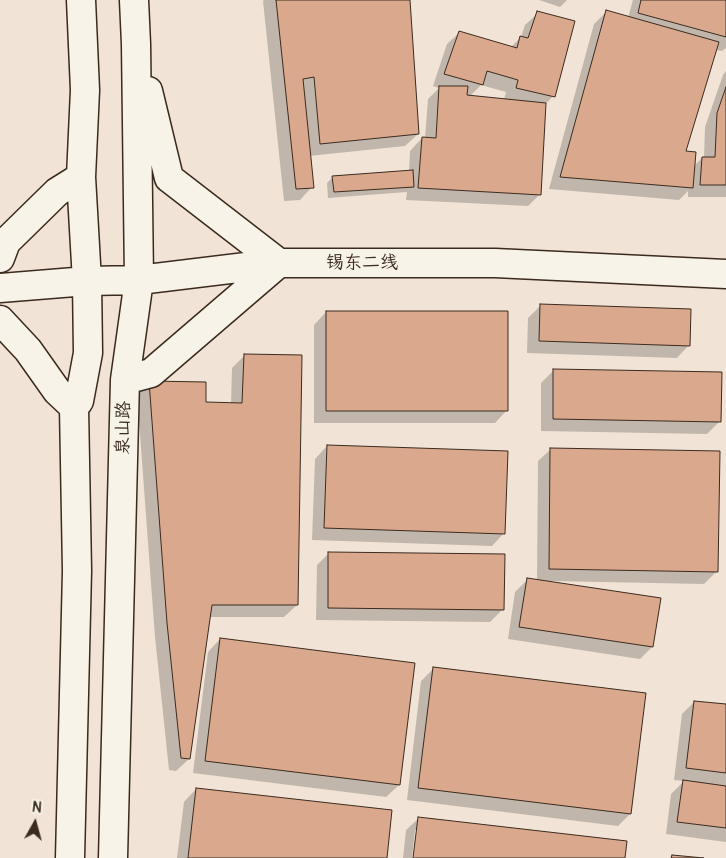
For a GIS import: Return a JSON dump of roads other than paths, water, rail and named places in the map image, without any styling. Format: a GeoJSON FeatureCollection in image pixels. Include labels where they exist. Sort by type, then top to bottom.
{"type":"FeatureCollection","features":[{"type":"Feature","properties":{"kind":"street"},"geometry":{"type":"LineString","coordinates":[[70,858],[77,571],[74,406],[79,401],[88,353],[87,281],[81,177],[84,90],[81,0]]}},
{"type":"Feature","properties":{"kind":"street","name":"泉山路"},"geometry":{"type":"LineString","coordinates":[[113,858],[125,380],[139,280],[134,0]]}},
{"type":"Feature","properties":{"kind":"street"},"geometry":{"type":"LineString","coordinates":[[125,380],[150,373],[279,263],[169,178],[136,44]]}},
{"type":"Feature","properties":{"kind":"street"},"geometry":{"type":"LineString","coordinates":[[0,258],[6,242],[57,192],[81,177]]}},
{"type":"Feature","properties":{"kind":"street","name":"锡东二线"},"geometry":{"type":"LineString","coordinates":[[0,288],[87,281],[139,280],[279,263],[495,263],[726,274]]}},
{"type":"Feature","properties":{"kind":"street"},"geometry":{"type":"LineString","coordinates":[[0,320],[28,350],[57,391],[74,406]]}}]}
